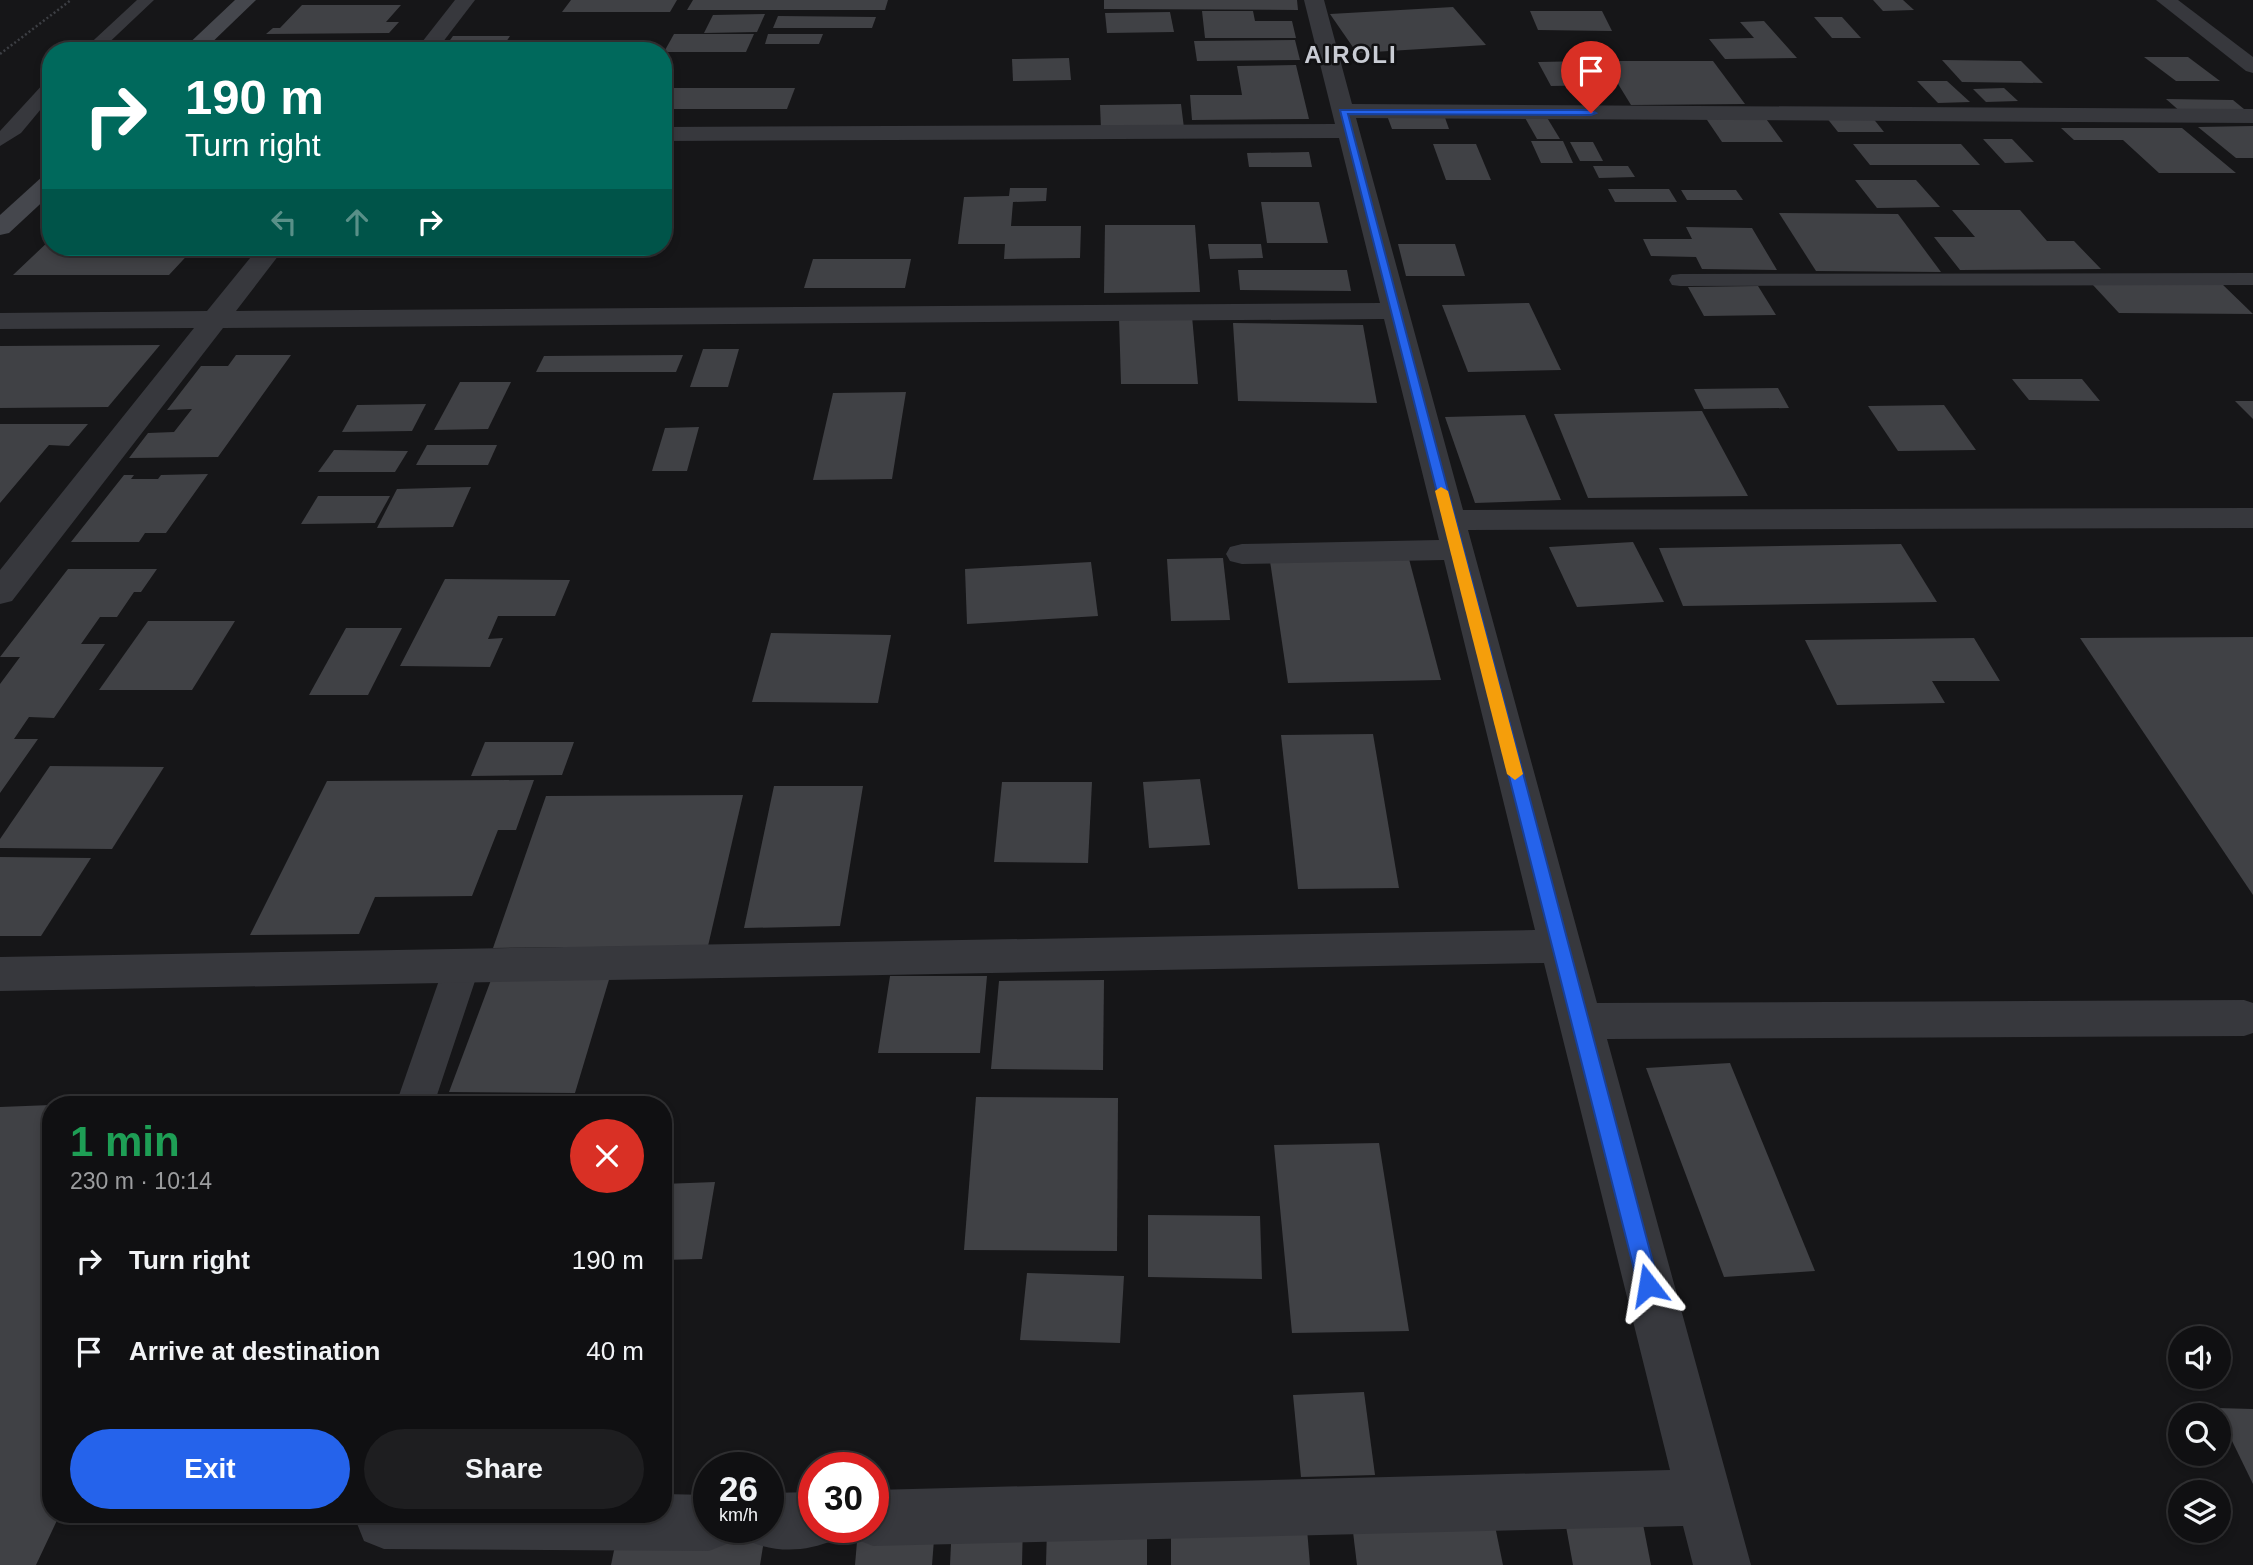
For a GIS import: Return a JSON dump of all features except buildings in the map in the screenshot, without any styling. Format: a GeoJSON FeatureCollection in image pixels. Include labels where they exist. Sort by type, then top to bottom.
{"type":"FeatureCollection","features":[{"type":"Feature","properties":{"kind":"street"},"geometry":{"type":"LineString","coordinates":[[201,42],[246,0]]}},
{"type":"Feature","properties":{"kind":"street"},"geometry":{"type":"LineString","coordinates":[[432,42],[465,0]]}},
{"type":"Feature","properties":{"kind":"street"},"geometry":{"type":"LineString","coordinates":[[1314,0],[1722,1565]]}},
{"type":"Feature","properties":{"kind":"street"},"geometry":{"type":"LineString","coordinates":[[2166,0],[2253,67]]}},
{"type":"Feature","properties":{"kind":"street"},"geometry":{"type":"LineString","coordinates":[[672,134],[1345,121],[2253,116]]}},
{"type":"Feature","properties":{"kind":"street"},"geometry":{"type":"LineString","coordinates":[[0,228],[42,189]]}},
{"type":"Feature","properties":{"kind":"street"},"geometry":{"type":"LineString","coordinates":[[0,593],[265,256]]}},
{"type":"Feature","properties":{"kind":"street"},"geometry":{"type":"LineString","coordinates":[[0,321],[1395,311]]}},
{"type":"Feature","properties":{"kind":"street"},"geometry":{"type":"LineString","coordinates":[[1242,554],[1453,535],[2253,518]]}},
{"type":"Feature","properties":{"kind":"street"},"geometry":{"type":"LineString","coordinates":[[0,974],[1560,946]]}},
{"type":"Feature","properties":{"kind":"street"},"geometry":{"type":"LineString","coordinates":[[1580,1021],[2244,1018]]}},
{"type":"Feature","properties":{"kind":"street"},"geometry":{"type":"LineString","coordinates":[[889,1518],[1703,1497]]}},
{"type":"Feature","properties":{"kind":"street"},"geometry":{"type":"LineString","coordinates":[[672,1523],[693,1523]]}},
{"type":"Feature","properties":{"kind":"lane"},"geometry":{"type":"LineString","coordinates":[[100,42],[146,0]]}},
{"type":"Feature","properties":{"kind":"lane"},"geometry":{"type":"LineString","coordinates":[[0,140],[14,129],[42,96]]}},
{"type":"Feature","properties":{"kind":"lane"},"geometry":{"type":"LineString","coordinates":[[1680,280],[2253,279]]}},
{"type":"Feature","properties":{"kind":"lane"},"geometry":{"type":"LineString","coordinates":[[418,1096],[462,966]]}},
{"type":"Feature","properties":{"kind":"path"},"geometry":{"type":"LineString","coordinates":[[0,54],[71,0]]}},
{"type":"Feature","properties":{"kind":"slow traffic"},"geometry":{"type":"LineString","coordinates":[[1441,491],[1515,774]]}},
{"type":"Feature","properties":{"kind":"district","name":"AIROLI"},"geometry":{"type":"Point","coordinates":[1351,55]}},
{"type":"Feature","properties":{"kind":"route"},"geometry":{"type":"LineString","coordinates":[[1591,113],[1343,111],[1648,1285]]}}]}
